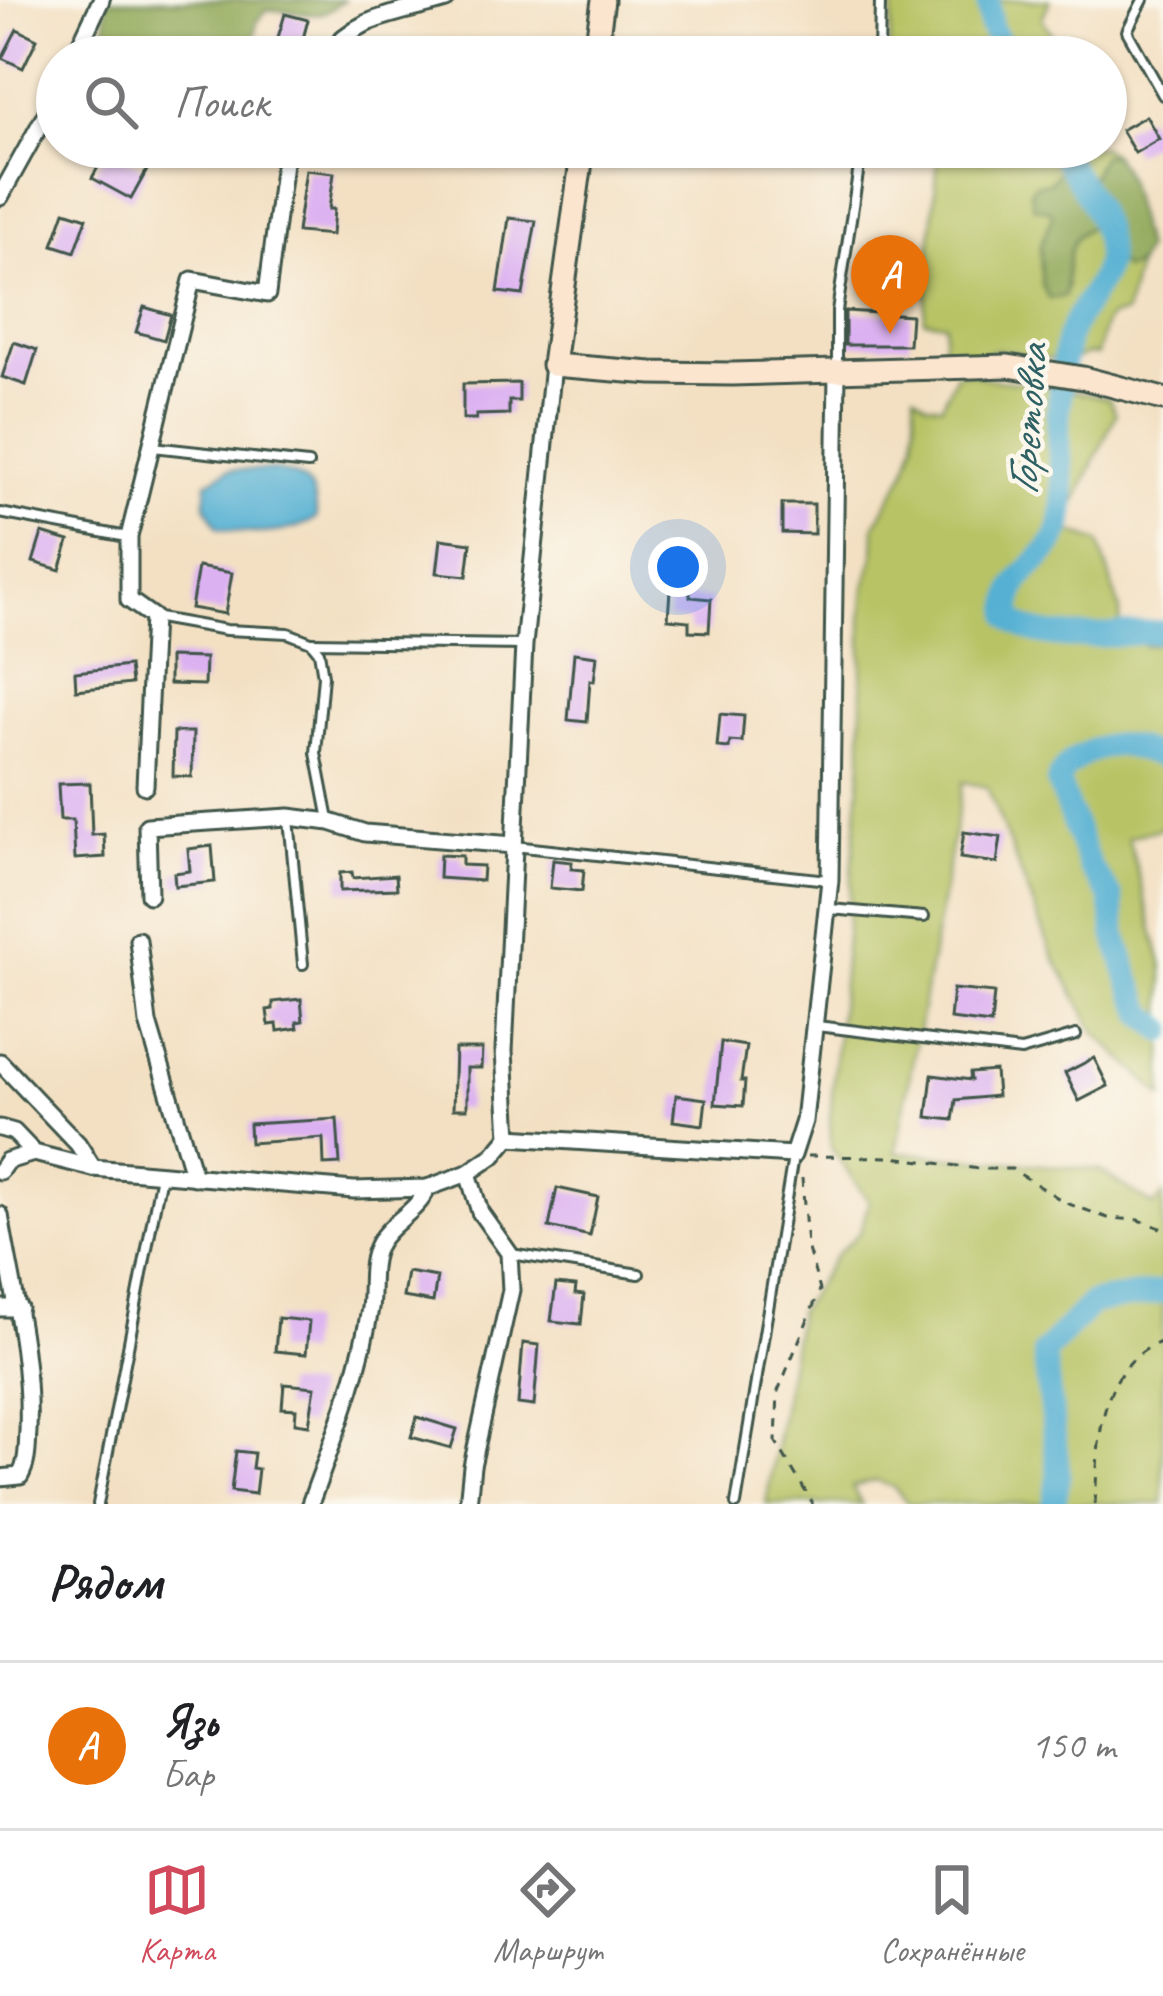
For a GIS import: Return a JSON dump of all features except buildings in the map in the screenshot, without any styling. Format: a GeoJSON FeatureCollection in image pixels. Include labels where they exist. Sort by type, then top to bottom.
{"type":"FeatureCollection","features":[{"type":"Feature","properties":{"kind":"street"},"geometry":{"type":"LineString","coordinates":[[84,36],[101,0]]}},
{"type":"Feature","properties":{"kind":"street"},"geometry":{"type":"LineString","coordinates":[[342,36],[365,22],[446,0]]}},
{"type":"Feature","properties":{"kind":"street"},"geometry":{"type":"LineString","coordinates":[[598,36],[603,0]]}},
{"type":"Feature","properties":{"kind":"street"},"geometry":{"type":"LineString","coordinates":[[0,197],[36,132]]}},
{"type":"Feature","properties":{"kind":"street"},"geometry":{"type":"LineString","coordinates":[[145,786],[153,617],[129,600],[129,537],[192,280],[267,294],[283,168]]}},
{"type":"Feature","properties":{"kind":"street"},"geometry":{"type":"LineString","coordinates":[[0,1171],[16,1156],[34,1153],[93,1168],[194,1177],[354,1190],[427,1188],[468,1173],[493,1156],[509,1137],[504,1051],[524,645],[553,365],[580,168]]}},
{"type":"Feature","properties":{"kind":"street"},"geometry":{"type":"LineString","coordinates":[[553,365],[652,373],[980,364],[1083,378],[1163,399]]}},
{"type":"Feature","properties":{"kind":"street"},"geometry":{"type":"LineString","coordinates":[[509,1137],[793,1155],[804,1121],[830,880],[837,370]]}},
{"type":"Feature","properties":{"kind":"street"},"geometry":{"type":"LineString","coordinates":[[149,895],[147,826],[289,818],[330,822],[365,833],[513,845]]}},
{"type":"Feature","properties":{"kind":"street"},"geometry":{"type":"LineString","coordinates":[[138,940],[148,1023],[194,1177]]}},
{"type":"Feature","properties":{"kind":"street"},"geometry":{"type":"LineString","coordinates":[[0,1063],[78,1144],[93,1168]]}},
{"type":"Feature","properties":{"kind":"street"},"geometry":{"type":"LineString","coordinates":[[0,1128],[14,1132],[34,1153]]}},
{"type":"Feature","properties":{"kind":"street"},"geometry":{"type":"LineString","coordinates":[[468,1173],[480,1212],[509,1253],[511,1290],[468,1504]]}},
{"type":"Feature","properties":{"kind":"street"},"geometry":{"type":"LineString","coordinates":[[310,1504],[351,1385],[379,1244],[422,1201],[427,1188]]}},
{"type":"Feature","properties":{"kind":"street"},"geometry":{"type":"LineString","coordinates":[[0,1215],[28,1360],[26,1466],[20,1476],[0,1478]]}},
{"type":"Feature","properties":{"kind":"street"},"geometry":{"type":"LineString","coordinates":[[0,1308],[19,1308]]}},
{"type":"Feature","properties":{"kind":"lane"},"geometry":{"type":"LineString","coordinates":[[879,36],[880,0]]}},
{"type":"Feature","properties":{"kind":"lane"},"geometry":{"type":"LineString","coordinates":[[1143,0],[1127,32],[1163,95]]}},
{"type":"Feature","properties":{"kind":"lane"},"geometry":{"type":"LineString","coordinates":[[837,370],[837,311],[857,168]]}},
{"type":"Feature","properties":{"kind":"lane"},"geometry":{"type":"LineString","coordinates":[[153,447],[308,464]]}},
{"type":"Feature","properties":{"kind":"lane"},"geometry":{"type":"LineString","coordinates":[[0,513],[129,537]]}},
{"type":"Feature","properties":{"kind":"lane"},"geometry":{"type":"LineString","coordinates":[[153,617],[226,630],[288,633],[311,641],[524,645]]}},
{"type":"Feature","properties":{"kind":"lane"},"geometry":{"type":"LineString","coordinates":[[311,641],[320,652],[323,676],[316,753],[330,822]]}},
{"type":"Feature","properties":{"kind":"lane"},"geometry":{"type":"LineString","coordinates":[[289,818],[303,964]]}},
{"type":"Feature","properties":{"kind":"lane"},"geometry":{"type":"LineString","coordinates":[[513,845],[830,880]]}},
{"type":"Feature","properties":{"kind":"lane"},"geometry":{"type":"LineString","coordinates":[[828,909],[924,917]]}},
{"type":"Feature","properties":{"kind":"lane"},"geometry":{"type":"LineString","coordinates":[[815,1026],[1021,1052],[1076,1035]]}},
{"type":"Feature","properties":{"kind":"lane"},"geometry":{"type":"LineString","coordinates":[[736,1504],[793,1155]]}},
{"type":"Feature","properties":{"kind":"lane"},"geometry":{"type":"LineString","coordinates":[[98,1504],[161,1174]]}},
{"type":"Feature","properties":{"kind":"lane"},"geometry":{"type":"LineString","coordinates":[[509,1253],[639,1274]]}},
{"type":"Feature","properties":{"kind":"path"},"geometry":{"type":"LineString","coordinates":[[793,1155],[893,1157],[979,1169],[1012,1168],[1066,1203],[1108,1218],[1163,1228]]}},
{"type":"Feature","properties":{"kind":"path"},"geometry":{"type":"LineString","coordinates":[[802,1178],[807,1246],[820,1290],[778,1391],[776,1442],[813,1504]]}},
{"type":"Feature","properties":{"kind":"path"},"geometry":{"type":"LineString","coordinates":[[1095,1504],[1104,1413],[1116,1375],[1141,1349],[1163,1341]]}},
{"type":"Feature","properties":{"kind":"green space"},"geometry":{"type":"Polygon","coordinates":[[[107,0],[344,0],[315,15],[267,10],[257,21],[254,36],[102,36],[107,0]]]}},
{"type":"Feature","properties":{"kind":"green space"},"geometry":{"type":"Polygon","coordinates":[[[894,0],[919,0],[922,7],[949,6],[949,0],[1050,0],[1042,18],[1053,36],[890,36],[894,0]]]}},
{"type":"Feature","properties":{"kind":"green space"},"geometry":{"type":"Polygon","coordinates":[[[937,168],[1098,168],[1095,176],[1072,181],[1066,175],[1043,185],[1053,217],[1040,246],[1042,285],[1067,287],[1070,251],[1078,235],[1093,226],[1110,252],[1132,268],[1138,263],[1125,314],[1105,323],[1097,355],[1067,362],[997,349],[943,355],[945,323],[924,320],[937,168]]]}},
{"type":"Feature","properties":{"kind":"green space"},"geometry":{"type":"Polygon","coordinates":[[[1096,168],[1121,168],[1145,248],[1138,263],[1125,270],[1093,227],[1083,231],[1069,255],[1065,296],[1049,299],[1042,285],[1040,246],[1052,217],[1050,210],[1034,207],[1030,192],[1034,185],[1050,182],[1059,171],[1072,181],[1096,168]]]}},
{"type":"Feature","properties":{"kind":"green space"},"geometry":{"type":"Polygon","coordinates":[[[956,374],[1109,399],[1116,414],[1069,516],[1069,531],[1099,542],[1120,610],[1120,626],[1144,646],[1163,643],[1163,828],[1128,837],[1163,967],[1163,1097],[1096,1033],[1052,953],[987,787],[963,782],[896,1152],[1099,1170],[1154,1206],[1163,1195],[1163,1504],[909,1504],[894,1488],[876,1480],[852,1487],[862,1504],[766,1504],[798,1312],[836,1255],[860,1232],[869,1202],[831,1148],[830,1117],[862,760],[862,618],[875,525],[906,471],[915,441],[915,394],[927,403],[942,405],[956,374]]]}},
{"type":"Feature","properties":{"kind":"water"},"geometry":{"type":"Polygon","coordinates":[[[228,470],[275,471],[301,479],[315,501],[316,519],[268,532],[218,528],[205,504],[207,482],[228,470]]]}},
{"type":"Feature","properties":{"kind":"waterway","name":"Горетовка"},"geometry":{"type":"LineString","coordinates":[[988,0],[996,36]]}},
{"type":"Feature","properties":{"kind":"waterway","name":"Горетовка"},"geometry":{"type":"LineString","coordinates":[[1071,168],[1102,226],[1107,255],[1066,347],[1058,420],[1062,521],[1053,544],[1015,589],[1011,617],[1023,627],[1060,636],[1163,632]]}},
{"type":"Feature","properties":{"kind":"waterway","name":"Горетовка"},"geometry":{"type":"LineString","coordinates":[[1163,758],[1126,746],[1106,746],[1073,762],[1058,782],[1090,867],[1111,897],[1115,934],[1130,981],[1145,1014],[1163,1030]]}},
{"type":"Feature","properties":{"kind":"waterway","name":"Горетовка"},"geometry":{"type":"LineString","coordinates":[[1054,1504],[1059,1475],[1044,1353],[1092,1303],[1163,1292]]}},
{"type":"Feature","properties":{"kind":"place","name":"Язь"},"geometry":{"type":"Point","coordinates":[890,334]}}]}
